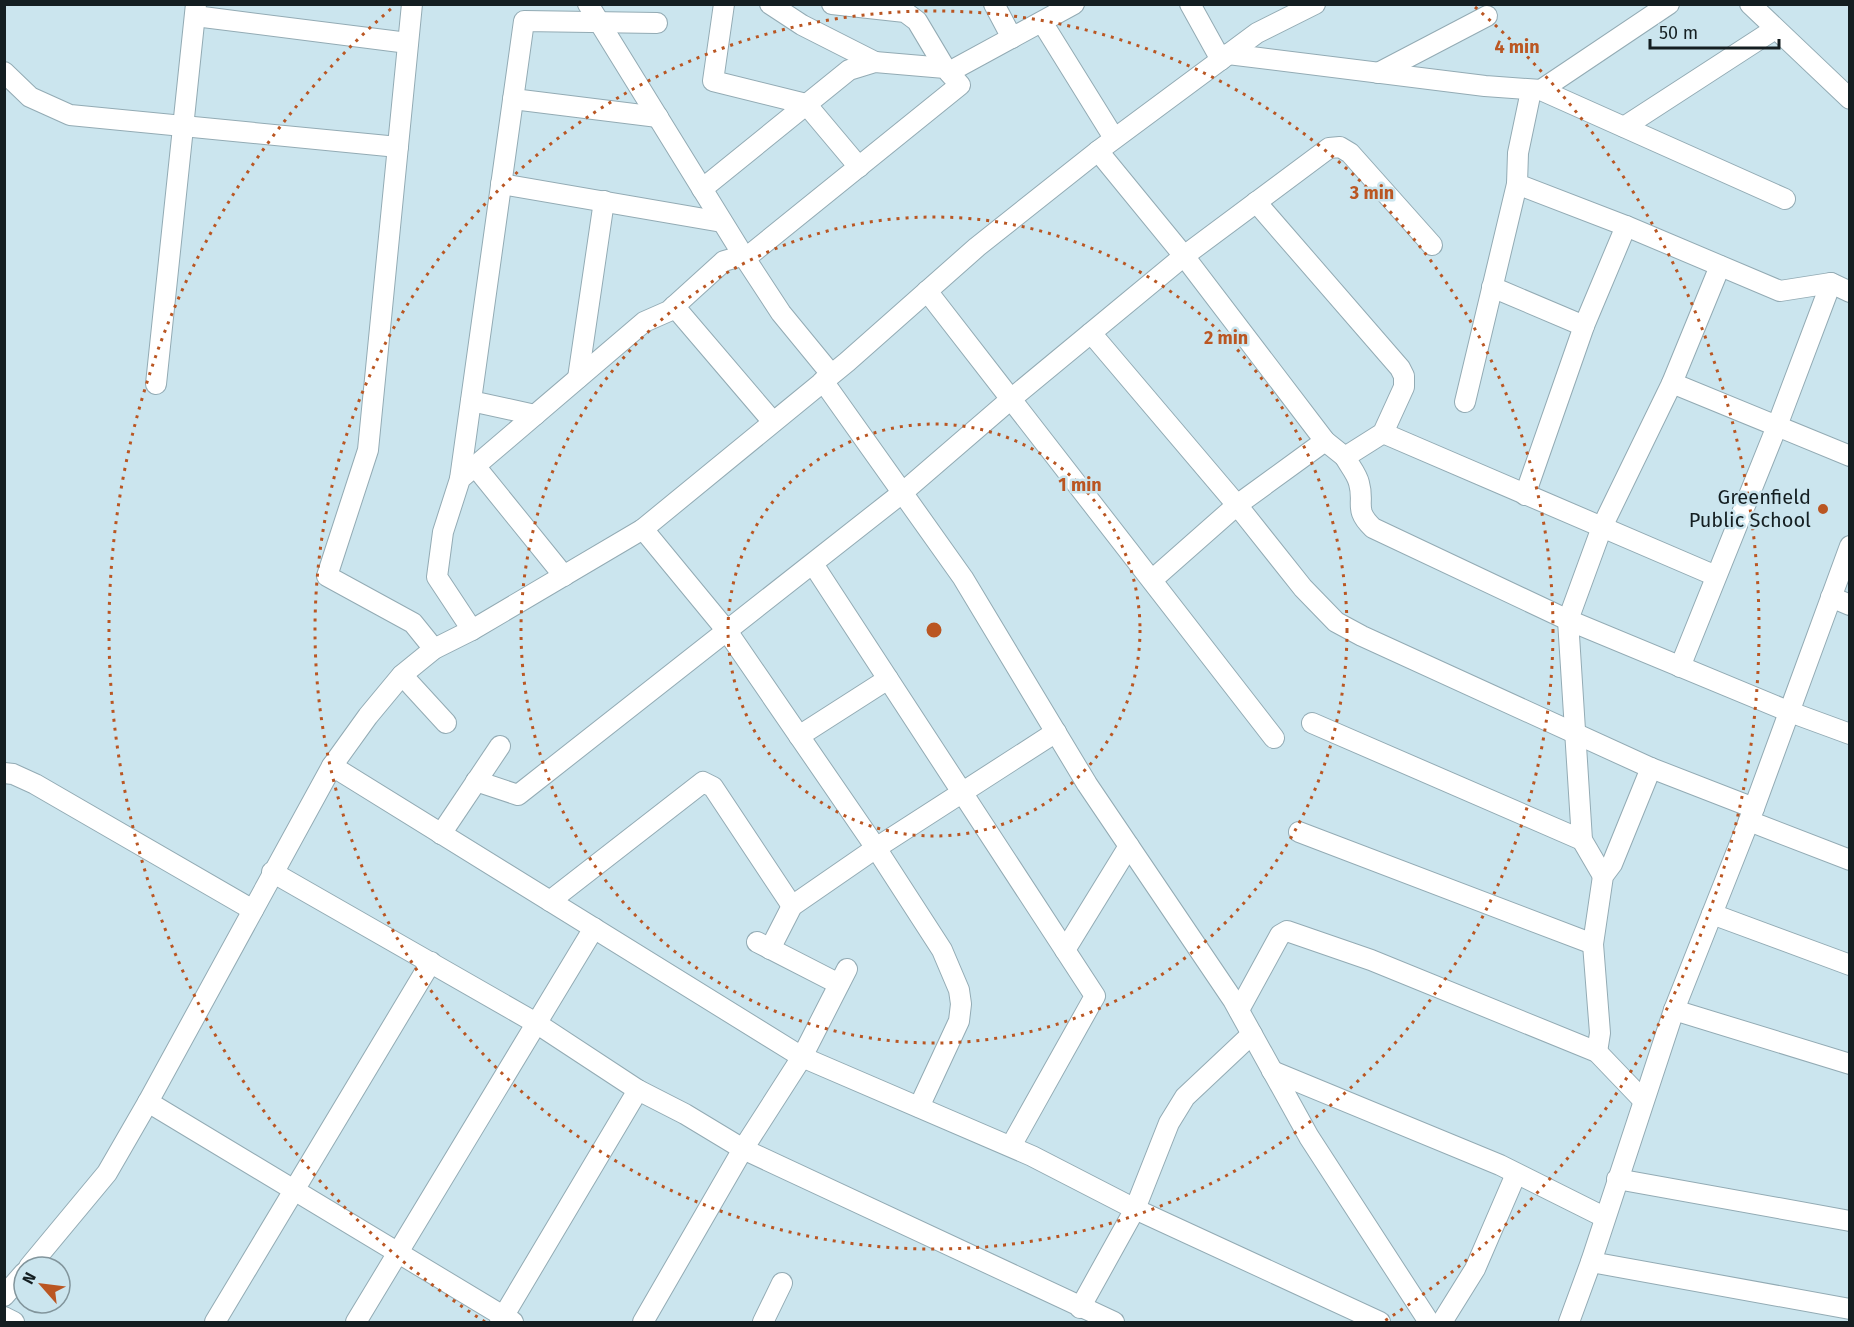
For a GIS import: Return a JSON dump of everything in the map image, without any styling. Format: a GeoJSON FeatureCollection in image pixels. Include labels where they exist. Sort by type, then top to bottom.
{"type":"FeatureCollection","features":[{"type":"Feature","properties":{"kind":"street"},"geometry":{"type":"LineString","coordinates":[[412,4],[368,450],[327,576],[413,623],[434,649]]}},
{"type":"Feature","properties":{"kind":"street"},"geometry":{"type":"LineString","coordinates":[[588,4],[743,255],[902,493],[963,578],[1087,784],[1239,1010],[1309,1137],[1429,1323]]}},
{"type":"Feature","properties":{"kind":"street"},"geometry":{"type":"LineString","coordinates":[[724,4],[713,81],[806,104],[858,167]]}},
{"type":"Feature","properties":{"kind":"street"},"geometry":{"type":"LineString","coordinates":[[770,4],[802,25],[875,62],[947,70],[1012,39],[1074,4]]}},
{"type":"Feature","properties":{"kind":"street"},"geometry":{"type":"LineString","coordinates":[[467,473],[644,322],[669,311],[724,261],[752,253],[960,85],[947,70],[917,21],[905,12],[832,4]]}},
{"type":"Feature","properties":{"kind":"street"},"geometry":{"type":"LineString","coordinates":[[994,4],[1012,39]]}},
{"type":"Feature","properties":{"kind":"street"},"geometry":{"type":"LineString","coordinates":[[1190,4],[1224,57]]}},
{"type":"Feature","properties":{"kind":"street"},"geometry":{"type":"LineString","coordinates":[[39,1255],[107,1173],[332,766],[368,716],[402,675],[434,649],[472,630],[643,529],[827,378],[977,248],[1114,138],[1285,11],[1315,4]]}},
{"type":"Feature","properties":{"kind":"street"},"geometry":{"type":"LineString","coordinates":[[1465,402],[1517,184],[1518,153],[1536,91],[1669,4]]}},
{"type":"Feature","properties":{"kind":"street"},"geometry":{"type":"LineString","coordinates":[[1750,4],[1850,99]]}},
{"type":"Feature","properties":{"kind":"street"},"geometry":{"type":"LineString","coordinates":[[156,384],[196,10],[408,43]]}},
{"type":"Feature","properties":{"kind":"street"},"geometry":{"type":"LineString","coordinates":[[1378,73],[1487,16]]}},
{"type":"Feature","properties":{"kind":"street"},"geometry":{"type":"LineString","coordinates":[[472,630],[437,577],[444,532],[467,473],[471,401],[524,21],[657,23]]}},
{"type":"Feature","properties":{"kind":"street"},"geometry":{"type":"LineString","coordinates":[[1042,22],[1114,138]]}},
{"type":"Feature","properties":{"kind":"street"},"geometry":{"type":"LineString","coordinates":[[1624,127],[1776,29]]}},
{"type":"Feature","properties":{"kind":"street"},"geometry":{"type":"LineString","coordinates":[[1224,57],[1536,91],[1624,127],[1785,199]]}},
{"type":"Feature","properties":{"kind":"street"},"geometry":{"type":"LineString","coordinates":[[702,189],[849,70],[875,62]]}},
{"type":"Feature","properties":{"kind":"street"},"geometry":{"type":"LineString","coordinates":[[4,72],[30,97],[70,115],[398,147]]}},
{"type":"Feature","properties":{"kind":"street"},"geometry":{"type":"LineString","coordinates":[[513,99],[658,117]]}},
{"type":"Feature","properties":{"kind":"street"},"geometry":{"type":"LineString","coordinates":[[476,781],[518,795],[902,493],[1011,399],[1185,256],[1329,148],[1340,147],[1350,153],[1432,245]]}},
{"type":"Feature","properties":{"kind":"street"},"geometry":{"type":"LineString","coordinates":[[1098,151],[1185,256],[1325,441],[1345,457],[1360,483],[1363,519],[1373,528],[1568,620],[1790,712],[1850,734]]}},
{"type":"Feature","properties":{"kind":"street"},"geometry":{"type":"LineString","coordinates":[[501,184],[722,222]]}},
{"type":"Feature","properties":{"kind":"street"},"geometry":{"type":"LineString","coordinates":[[1517,184],[1626,226],[1780,291],[1831,283],[1850,292]]}},
{"type":"Feature","properties":{"kind":"street"},"geometry":{"type":"LineString","coordinates":[[578,378],[604,201]]}},
{"type":"Feature","properties":{"kind":"street"},"geometry":{"type":"LineString","coordinates":[[1256,202],[1400,368],[1404,376],[1404,387],[1383,432],[1345,457]]}},
{"type":"Feature","properties":{"kind":"street"},"geometry":{"type":"LineString","coordinates":[[1525,495],[1584,326],[1626,226]]}},
{"type":"Feature","properties":{"kind":"street"},"geometry":{"type":"LineString","coordinates":[[1603,876],[1582,840],[1568,620],[1602,527],[1672,383],[1720,266]]}},
{"type":"Feature","properties":{"kind":"street"},"geometry":{"type":"LineString","coordinates":[[1680,667],[1777,426],[1831,283]]}},
{"type":"Feature","properties":{"kind":"street"},"geometry":{"type":"LineString","coordinates":[[1492,287],[1584,326]]}},
{"type":"Feature","properties":{"kind":"street"},"geometry":{"type":"LineString","coordinates":[[927,291],[1274,738]]}},
{"type":"Feature","properties":{"kind":"street"},"geometry":{"type":"LineString","coordinates":[[674,306],[773,423]]}},
{"type":"Feature","properties":{"kind":"street"},"geometry":{"type":"LineString","coordinates":[[1091,333],[1237,505],[1303,588],[1336,622],[1850,860]]}},
{"type":"Feature","properties":{"kind":"street"},"geometry":{"type":"LineString","coordinates":[[1672,383],[1850,456]]}},
{"type":"Feature","properties":{"kind":"street"},"geometry":{"type":"LineString","coordinates":[[471,401],[535,415]]}},
{"type":"Feature","properties":{"kind":"street"},"geometry":{"type":"LineString","coordinates":[[1383,432],[1716,576]]}},
{"type":"Feature","properties":{"kind":"street"},"geometry":{"type":"LineString","coordinates":[[1152,580],[1237,505],[1325,441]]}},
{"type":"Feature","properties":{"kind":"street"},"geometry":{"type":"LineString","coordinates":[[467,473],[564,576]]}},
{"type":"Feature","properties":{"kind":"street"},"geometry":{"type":"LineString","coordinates":[[643,529],[727,631],[876,848],[942,950],[959,990],[961,1004],[959,1021],[919,1107]]}},
{"type":"Feature","properties":{"kind":"street"},"geometry":{"type":"LineString","coordinates":[[1569,1323],[1674,1010],[1752,815],[1850,546]]}},
{"type":"Feature","properties":{"kind":"street"},"geometry":{"type":"LineString","coordinates":[[813,564],[1095,996],[1011,1146]]}},
{"type":"Feature","properties":{"kind":"street"},"geometry":{"type":"LineString","coordinates":[[1831,597],[1850,605]]}},
{"type":"Feature","properties":{"kind":"street"},"geometry":{"type":"LineString","coordinates":[[402,675],[446,723]]}},
{"type":"Feature","properties":{"kind":"street"},"geometry":{"type":"LineString","coordinates":[[799,736],[888,679]]}},
{"type":"Feature","properties":{"kind":"street"},"geometry":{"type":"LineString","coordinates":[[1312,723],[1582,840]]}},
{"type":"Feature","properties":{"kind":"street"},"geometry":{"type":"LineString","coordinates":[[643,1323],[743,1149],[802,1057],[843,977],[764,946],[792,906],[876,848],[1056,732]]}},
{"type":"Feature","properties":{"kind":"street"},"geometry":{"type":"LineString","coordinates":[[441,834],[500,746]]}},
{"type":"Feature","properties":{"kind":"street"},"geometry":{"type":"LineString","coordinates":[[332,766],[802,1057],[1011,1146],[1135,1209],[1380,1323]]}},
{"type":"Feature","properties":{"kind":"street"},"geometry":{"type":"LineString","coordinates":[[1597,1052],[1600,1033],[1593,944],[1603,876],[1612,864],[1651,768]]}},
{"type":"Feature","properties":{"kind":"street"},"geometry":{"type":"LineString","coordinates":[[4,774],[13,774],[35,784],[253,910]]}},
{"type":"Feature","properties":{"kind":"street"},"geometry":{"type":"LineString","coordinates":[[550,901],[703,782],[713,787],[792,906]]}},
{"type":"Feature","properties":{"kind":"street"},"geometry":{"type":"LineString","coordinates":[[1299,832],[1593,944]]}},
{"type":"Feature","properties":{"kind":"street"},"geometry":{"type":"LineString","coordinates":[[1065,950],[1129,846]]}},
{"type":"Feature","properties":{"kind":"street"},"geometry":{"type":"LineString","coordinates":[[272,872],[536,1023],[638,1090],[685,1114],[743,1149],[1114,1323]]}},
{"type":"Feature","properties":{"kind":"street"},"geometry":{"type":"LineString","coordinates":[[1712,914],[1850,964]]}},
{"type":"Feature","properties":{"kind":"street"},"geometry":{"type":"LineString","coordinates":[[356,1323],[594,928]]}},
{"type":"Feature","properties":{"kind":"street"},"geometry":{"type":"LineString","coordinates":[[1239,1010],[1280,935],[1287,931],[1371,960],[1597,1052],[1643,1100]]}},
{"type":"Feature","properties":{"kind":"street"},"geometry":{"type":"LineString","coordinates":[[215,1323],[431,962]]}},
{"type":"Feature","properties":{"kind":"street"},"geometry":{"type":"LineString","coordinates":[[1674,1010],[1850,1064]]}},
{"type":"Feature","properties":{"kind":"street"},"geometry":{"type":"LineString","coordinates":[[1080,1308],[1135,1209],[1169,1123],[1185,1097],[1252,1034]]}},
{"type":"Feature","properties":{"kind":"street"},"geometry":{"type":"LineString","coordinates":[[1272,1071],[1500,1165],[1604,1217]]}},
{"type":"Feature","properties":{"kind":"street"},"geometry":{"type":"LineString","coordinates":[[148,1102],[398,1253],[505,1321],[638,1090]]}},
{"type":"Feature","properties":{"kind":"street"},"geometry":{"type":"LineString","coordinates":[[1442,1323],[1475,1269],[1516,1174]]}},
{"type":"Feature","properties":{"kind":"street"},"geometry":{"type":"LineString","coordinates":[[1617,1179],[1850,1221]]}},
{"type":"Feature","properties":{"kind":"street"},"geometry":{"type":"LineString","coordinates":[[1591,1262],[1850,1309]]}},
{"type":"Feature","properties":{"kind":"street"},"geometry":{"type":"LineString","coordinates":[[763,1323],[782,1283]]}},
{"type":"Feature","properties":{"kind":"street"},"geometry":{"type":"LineString","coordinates":[[4,1317],[14,1323]]}},
{"type":"Feature","properties":{"kind":"place","name":"Greenfield Public School"},"geometry":{"type":"Point","coordinates":[1823,509]}}]}
